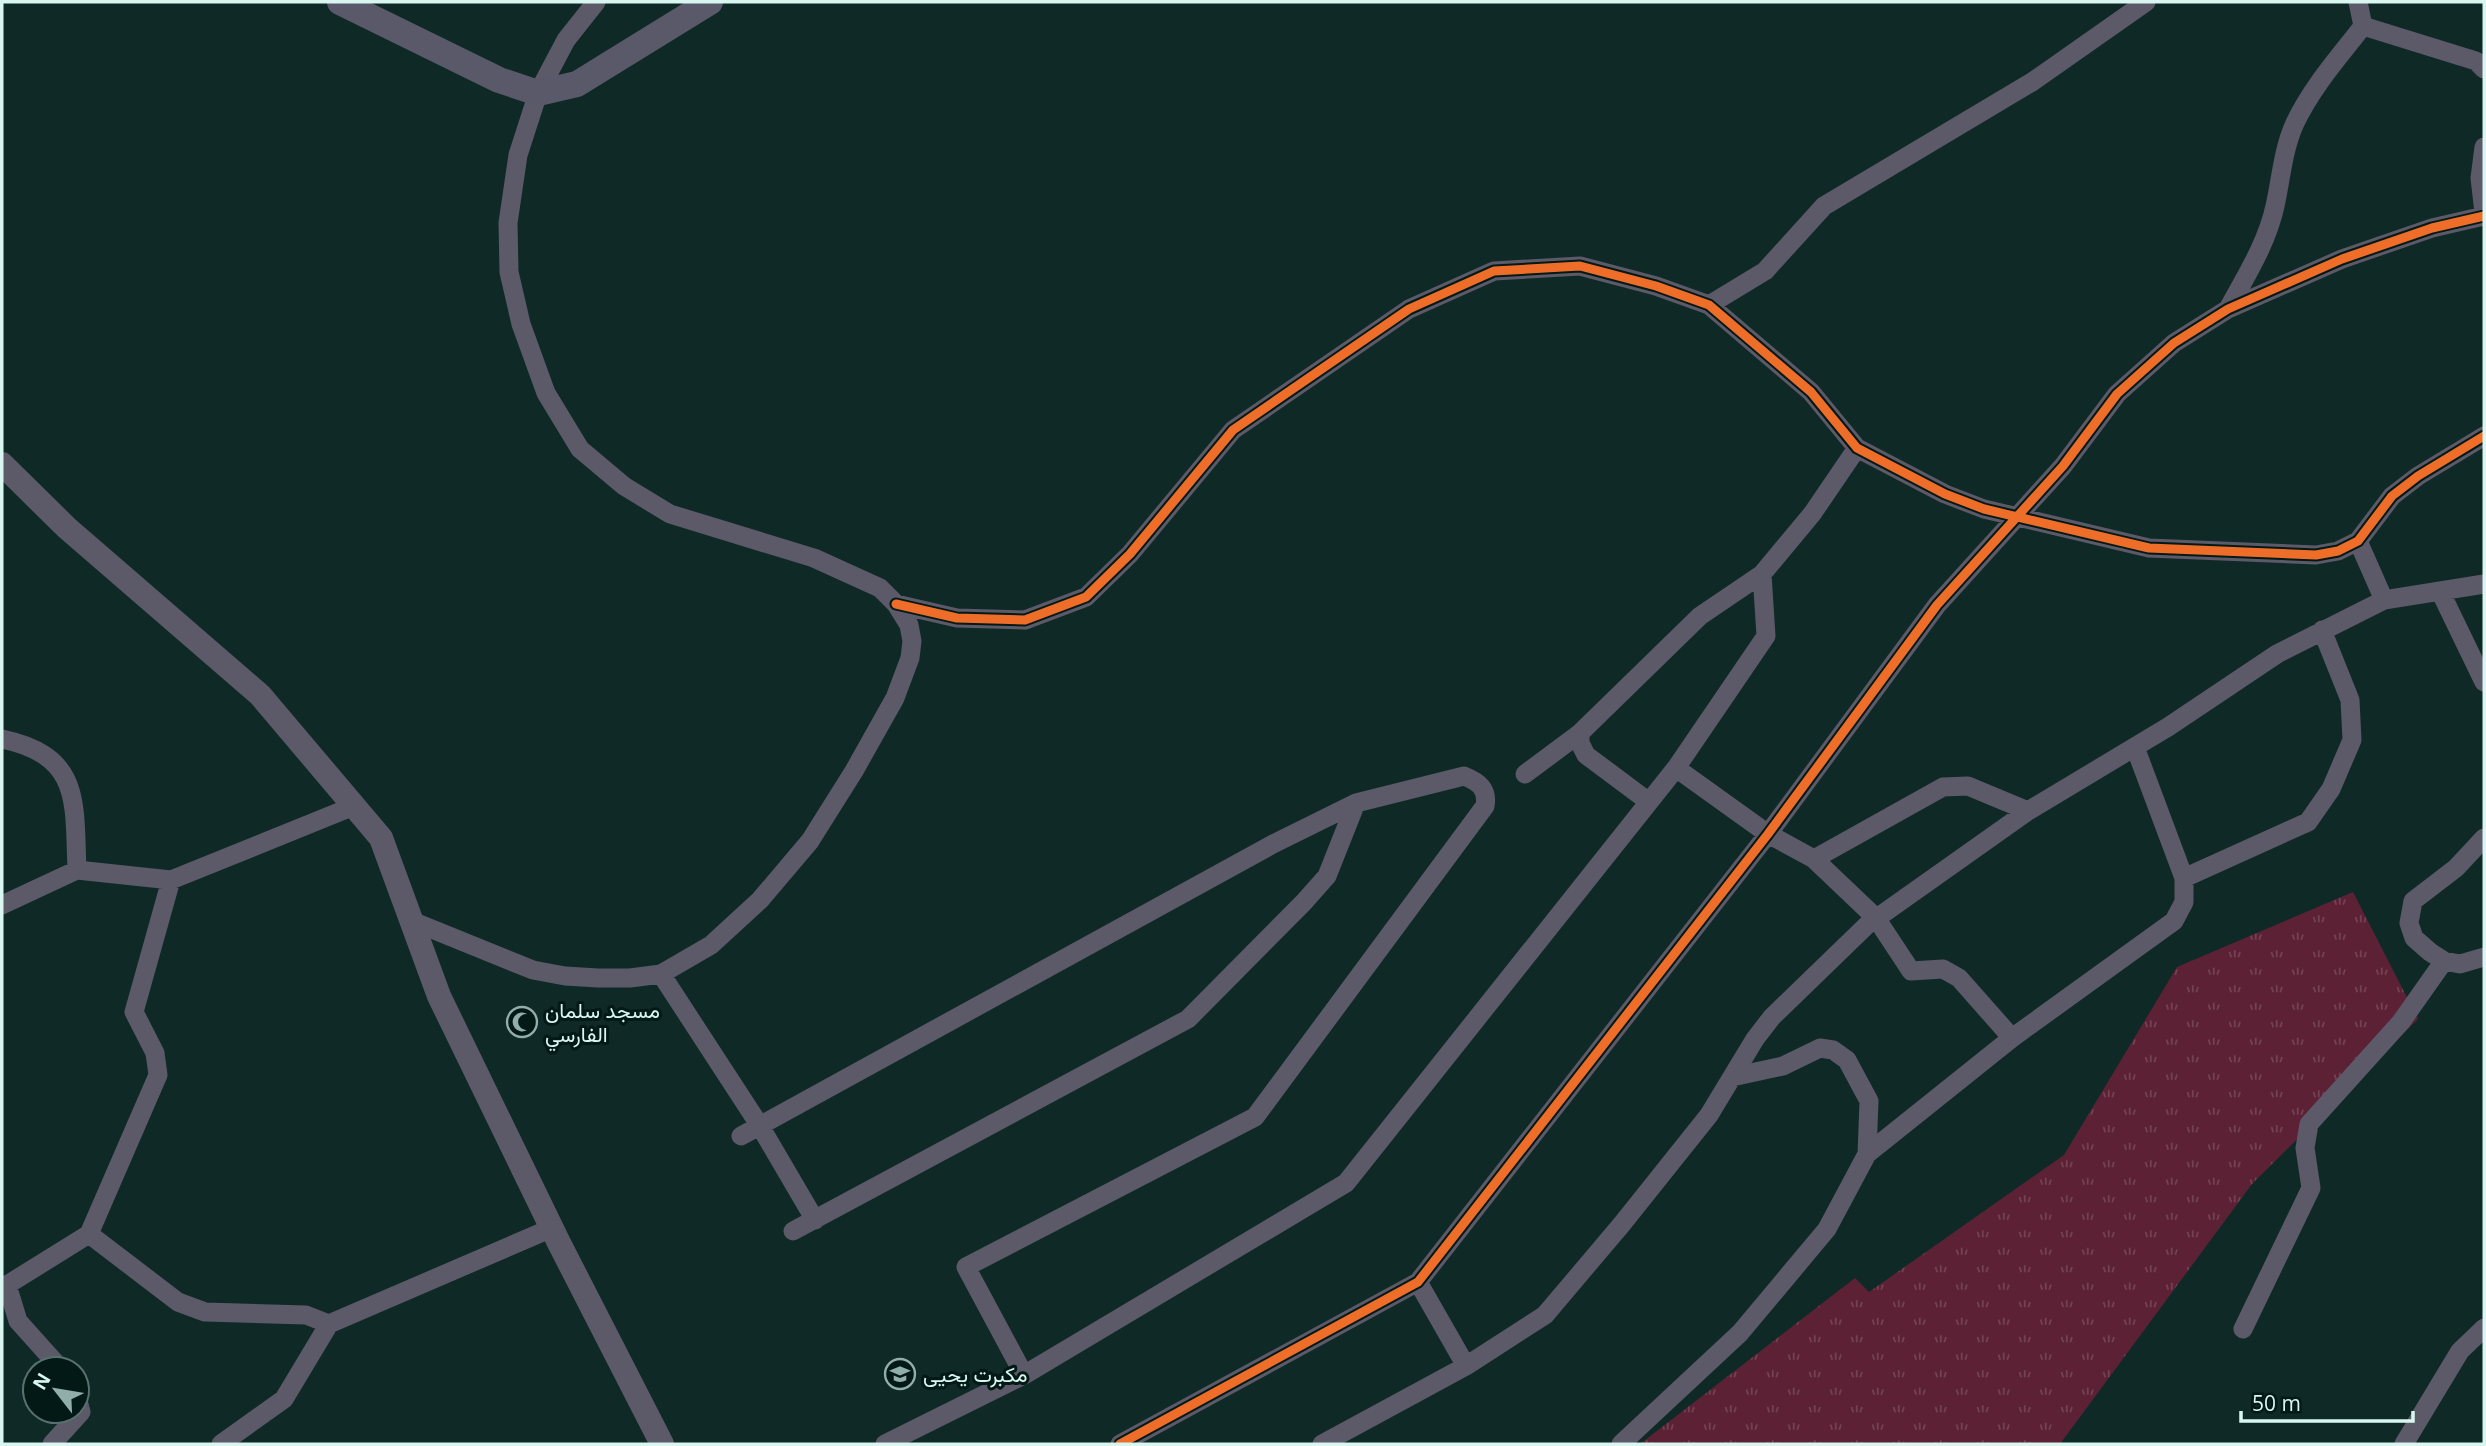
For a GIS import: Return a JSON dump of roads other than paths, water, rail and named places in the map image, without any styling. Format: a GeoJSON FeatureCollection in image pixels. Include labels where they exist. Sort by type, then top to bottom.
{"type":"FeatureCollection","features":[{"type":"Feature","properties":{"kind":"main road"},"geometry":{"type":"LineString","coordinates":[[340,2],[499,80],[538,93],[577,84],[710,2]]}},
{"type":"Feature","properties":{"kind":"street"},"geometry":{"type":"LineString","coordinates":[[412,921],[533,970],[598,978],[661,974],[711,945],[760,900],[810,841],[895,698],[910,658],[912,641],[909,625],[896,604],[880,588],[814,558],[670,514],[624,486],[580,449],[545,393],[520,324],[509,272],[508,223],[518,155],[538,93],[566,40],[596,2]]}},
{"type":"Feature","properties":{"kind":"street"},"geometry":{"type":"LineString","coordinates":[[1709,305],[1765,271],[1824,206],[2032,82],[2146,2]]}},
{"type":"Feature","properties":{"kind":"street"},"geometry":{"type":"LineString","coordinates":[[2228,309],[2265,238],[2294,125],[2313,91],[2363,26],[2358,2]]}},
{"type":"Feature","properties":{"kind":"street"},"geometry":{"type":"LineString","coordinates":[[2363,26],[2476,61],[2484,69]]}},
{"type":"Feature","properties":{"kind":"street"},"geometry":{"type":"LineString","coordinates":[[1120,1444],[1418,1282],[1768,834],[1937,605],[2063,466],[2117,394],[2174,343],[2228,309],[2342,259],[2432,228],[2484,214],[2480,178],[2484,147]]}},
{"type":"Feature","properties":{"kind":"street"},"geometry":{"type":"LineString","coordinates":[[896,604],[957,618],[1025,620],[1086,597],[1130,554],[1233,430],[1409,309],[1494,271],[1580,266],[1656,286],[1709,305],[1811,392],[1857,448],[1945,494],[1984,509],[2149,548],[2316,555],[2338,551],[2358,541],[2392,496],[2418,476],[2484,436]]}},
{"type":"Feature","properties":{"kind":"street"},"geometry":{"type":"LineString","coordinates":[[1525,774],[1580,733],[1700,616],[1762,574],[1812,514],[1857,448]]}},
{"type":"Feature","properties":{"kind":"street"},"geometry":{"type":"LineString","coordinates":[[2,464],[67,528],[260,695],[381,838],[439,996],[552,1228],[662,1444]]}},
{"type":"Feature","properties":{"kind":"street"},"geometry":{"type":"LineString","coordinates":[[2358,541],[2384,600]]}},
{"type":"Feature","properties":{"kind":"street"},"geometry":{"type":"LineString","coordinates":[[885,1444],[1024,1375],[1346,1183],[1649,802],[1766,636],[1762,574]]}},
{"type":"Feature","properties":{"kind":"street"},"geometry":{"type":"LineString","coordinates":[[1324,1444],[1466,1366],[1545,1315],[1709,1115],[1755,1039],[1772,1017],[1876,918],[2028,811],[2135,747],[2277,654],[2384,600],[2484,584]]}},
{"type":"Feature","properties":{"kind":"street"},"geometry":{"type":"LineString","coordinates":[[2440,591],[2484,682]]}},
{"type":"Feature","properties":{"kind":"street"},"geometry":{"type":"LineString","coordinates":[[2184,878],[2308,822],[2331,789],[2352,740],[2350,700],[2322,630]]}},
{"type":"Feature","properties":{"kind":"street"},"geometry":{"type":"LineString","coordinates":[[1580,733],[1580,743],[1586,755],[1649,802]]}},
{"type":"Feature","properties":{"kind":"street"},"geometry":{"type":"LineString","coordinates":[[2,739],[27,745],[53,761],[69,784],[75,815],[77,870]]}},
{"type":"Feature","properties":{"kind":"street"},"geometry":{"type":"LineString","coordinates":[[1621,1444],[1740,1333],[1827,1229],[1867,1154],[2012,1038],[2174,921],[2185,902],[2184,878],[2135,747]]}},
{"type":"Feature","properties":{"kind":"street"},"geometry":{"type":"LineString","coordinates":[[1675,768],[1768,834],[1814,859],[1876,918],[1911,971],[1943,969],[1959,978],[2012,1038]]}},
{"type":"Feature","properties":{"kind":"street"},"geometry":{"type":"LineString","coordinates":[[741,1136],[1273,844],[1356,803],[1464,776],[1482,787],[1487,796],[1485,806],[1255,1118],[966,1266],[1024,1375]]}},
{"type":"Feature","properties":{"kind":"street"},"geometry":{"type":"LineString","coordinates":[[1814,859],[1943,787],[1968,786],[2028,811]]}},
{"type":"Feature","properties":{"kind":"street"},"geometry":{"type":"LineString","coordinates":[[793,1231],[1188,1019],[1327,876],[1356,803]]}},
{"type":"Feature","properties":{"kind":"street"},"geometry":{"type":"LineString","coordinates":[[2,905],[77,870],[171,880],[354,806]]}},
{"type":"Feature","properties":{"kind":"street"},"geometry":{"type":"LineString","coordinates":[[2484,838],[2456,868],[2413,901],[2409,923],[2414,939],[2444,961],[2460,964],[2484,957]]}},
{"type":"Feature","properties":{"kind":"street"},"geometry":{"type":"LineString","coordinates":[[48,1355],[18,1321],[4,1285],[89,1234],[158,1075],[155,1054],[134,1012],[171,880]]}},
{"type":"Feature","properties":{"kind":"street"},"geometry":{"type":"LineString","coordinates":[[2243,1329],[2311,1188],[2305,1148],[2309,1124],[2401,1022],[2444,961]]}},
{"type":"Feature","properties":{"kind":"street"},"geometry":{"type":"LineString","coordinates":[[661,974],[760,1126],[815,1220]]}},
{"type":"Feature","properties":{"kind":"street"},"geometry":{"type":"LineString","coordinates":[[1732,1077],[1783,1066],[1820,1048],[1833,1051],[1847,1060],[1868,1101],[1867,1154]]}},
{"type":"Feature","properties":{"kind":"street"},"geometry":{"type":"LineString","coordinates":[[221,1444],[284,1399],[329,1324],[552,1228]]}},
{"type":"Feature","properties":{"kind":"street"},"geometry":{"type":"LineString","coordinates":[[89,1234],[178,1302],[196,1309],[205,1312],[306,1315],[329,1324]]}},
{"type":"Feature","properties":{"kind":"street"},"geometry":{"type":"LineString","coordinates":[[1418,1282],[1466,1366]]}},
{"type":"Feature","properties":{"kind":"street"},"geometry":{"type":"LineString","coordinates":[[2403,1444],[2460,1351],[2484,1328]]}},
{"type":"Feature","properties":{"kind":"street"},"geometry":{"type":"LineString","coordinates":[[52,1444],[69,1425]]}},
{"type":"Feature","properties":{"kind":"place","name":"مسجد سلمان الفارسي"},"geometry":{"type":"Point","coordinates":[522,1022]}},
{"type":"Feature","properties":{"kind":"place","name":"مكبرت يحيى"},"geometry":{"type":"Point","coordinates":[900,1374]}}]}
